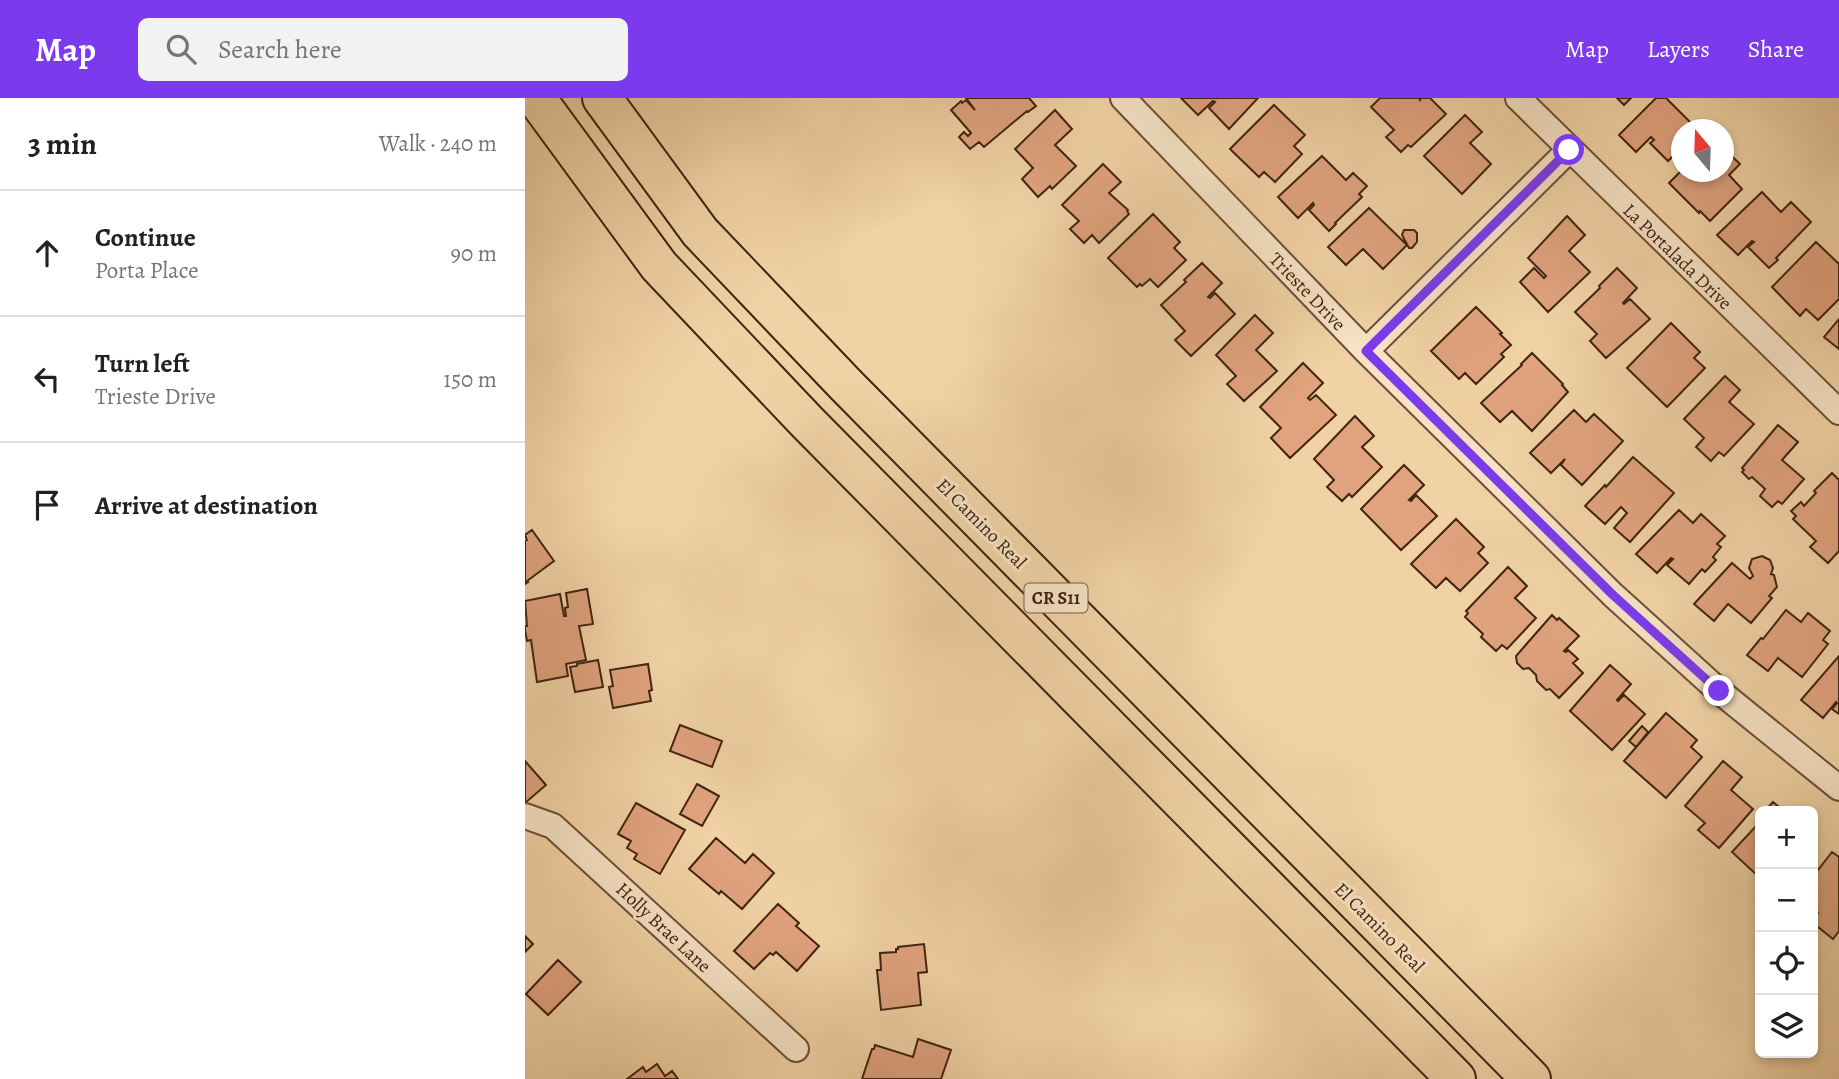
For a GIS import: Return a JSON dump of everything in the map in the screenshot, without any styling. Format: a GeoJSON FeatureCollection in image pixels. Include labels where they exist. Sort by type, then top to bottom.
{"type":"FeatureCollection","features":[{"type":"Feature","properties":{"kind":"main road","name":"CR S11"},"geometry":{"type":"LineString","coordinates":[[535,98],[659,266],[807,422],[1456,1079]]}},
{"type":"Feature","properties":{"kind":"main road","name":"El Camino Real"},"geometry":{"type":"LineString","coordinates":[[602,98],[700,232],[846,385],[1531,1079]]}},
{"type":"Feature","properties":{"kind":"street","name":"Trieste Drive"},"geometry":{"type":"LineString","coordinates":[[1123,98],[1366,351],[1613,595],[1719,691],[1839,788]]}},
{"type":"Feature","properties":{"kind":"street","name":"La Portalada Drive"},"geometry":{"type":"LineString","coordinates":[[1518,98],[1839,412]]}},
{"type":"Feature","properties":{"kind":"street"},"geometry":{"type":"LineString","coordinates":[[1366,351],[1569,150]]}},
{"type":"Feature","properties":{"kind":"street","name":"Holly Brae Lane"},"geometry":{"type":"LineString","coordinates":[[525,816],[553,825],[796,1049]]}},
{"type":"Feature","properties":{"kind":"building"},"geometry":{"type":"Polygon","coordinates":[[[966,98],[1029,98],[1036,106],[984,147],[979,142],[970,149],[959,137],[964,132],[968,136],[971,133],[951,110],[966,100],[975,110],[966,98]]]}},
{"type":"Feature","properties":{"kind":"building"},"geometry":{"type":"Polygon","coordinates":[[[1181,98],[1258,98],[1229,129],[1209,108],[1215,102],[1198,115],[1181,98]]]}},
{"type":"Feature","properties":{"kind":"building"},"geometry":{"type":"Polygon","coordinates":[[[1380,98],[1430,98],[1446,114],[1411,147],[1408,145],[1401,152],[1386,137],[1394,130],[1371,107],[1380,98]]]}},
{"type":"Feature","properties":{"kind":"building"},"geometry":{"type":"Polygon","coordinates":[[[1617,98],[1631,98],[1624,105],[1617,98]]]}},
{"type":"Feature","properties":{"kind":"building"},"geometry":{"type":"Polygon","coordinates":[[[1656,98],[1666,98],[1687,119],[1671,119],[1671,158],[1668,161],[1650,143],[1654,140],[1651,137],[1636,152],[1619,135],[1656,98]]]}},
{"type":"Feature","properties":{"kind":"building"},"geometry":{"type":"Polygon","coordinates":[[[1274,105],[1305,135],[1294,146],[1302,154],[1275,182],[1264,172],[1259,177],[1230,149],[1274,105]]]}},
{"type":"Feature","properties":{"kind":"building"},"geometry":{"type":"Polygon","coordinates":[[[1055,110],[1072,129],[1055,145],[1076,166],[1052,189],[1050,186],[1038,197],[1022,179],[1033,168],[1015,149],[1055,110]]]}},
{"type":"Feature","properties":{"kind":"building"},"geometry":{"type":"Polygon","coordinates":[[[1465,115],[1482,132],[1470,143],[1491,164],[1462,194],[1424,156],[1465,115]]]}},
{"type":"Feature","properties":{"kind":"building"},"geometry":{"type":"Polygon","coordinates":[[[1322,156],[1346,180],[1353,173],[1367,186],[1359,194],[1362,197],[1329,231],[1309,210],[1313,203],[1298,218],[1278,197],[1322,156]]]}},
{"type":"Feature","properties":{"kind":"building"},"geometry":{"type":"Polygon","coordinates":[[[1734,158],[1740,164],[1734,170],[1734,158]]]}},
{"type":"Feature","properties":{"kind":"building"},"geometry":{"type":"Polygon","coordinates":[[[1103,164],[1121,182],[1109,193],[1129,214],[1099,243],[1092,235],[1084,243],[1070,229],[1079,221],[1062,205],[1103,164]]]}},
{"type":"Feature","properties":{"kind":"building"},"geometry":{"type":"Polygon","coordinates":[[[1734,180],[1742,189],[1710,221],[1669,183],[1734,180]]]}},
{"type":"Feature","properties":{"kind":"building"},"geometry":{"type":"Polygon","coordinates":[[[1762,192],[1781,212],[1791,202],[1811,222],[1769,268],[1748,247],[1754,242],[1738,255],[1717,235],[1762,192]]]}},
{"type":"Feature","properties":{"kind":"building"},"geometry":{"type":"Polygon","coordinates":[[[1369,208],[1407,245],[1383,269],[1363,249],[1346,265],[1328,247],[1369,208]]]}},
{"type":"Feature","properties":{"kind":"building"},"geometry":{"type":"Polygon","coordinates":[[[1153,214],[1180,242],[1174,248],[1186,260],[1158,287],[1150,279],[1137,287],[1108,258],[1153,214]]]}},
{"type":"Feature","properties":{"kind":"building"},"geometry":{"type":"Polygon","coordinates":[[[1567,216],[1585,235],[1569,251],[1590,272],[1548,312],[1520,282],[1534,268],[1544,278],[1546,276],[1528,258],[1567,216]]]}},
{"type":"Feature","properties":{"kind":"building"},"geometry":{"type":"Polygon","coordinates":[[[1404,230],[1414,230],[1417,233],[1417,242],[1412,248],[1409,248],[1402,235],[1404,230]]]}},
{"type":"Feature","properties":{"kind":"building"},"geometry":{"type":"Polygon","coordinates":[[[1816,242],[1839,264],[1839,299],[1818,320],[1806,309],[1800,316],[1772,287],[1816,242]]]}},
{"type":"Feature","properties":{"kind":"building"},"geometry":{"type":"Polygon","coordinates":[[[1202,263],[1222,283],[1208,297],[1215,293],[1235,314],[1191,356],[1175,340],[1185,331],[1161,305],[1202,263]]]}},
{"type":"Feature","properties":{"kind":"building"},"geometry":{"type":"Polygon","coordinates":[[[1617,268],[1637,288],[1623,303],[1630,299],[1650,319],[1606,358],[1590,341],[1597,334],[1575,312],[1617,268]]]}},
{"type":"Feature","properties":{"kind":"building"},"geometry":{"type":"Polygon","coordinates":[[[1476,307],[1511,345],[1501,354],[1504,357],[1476,384],[1465,373],[1459,379],[1431,351],[1476,307]]]}},
{"type":"Feature","properties":{"kind":"building"},"geometry":{"type":"Polygon","coordinates":[[[1255,315],[1273,333],[1256,350],[1277,371],[1244,401],[1227,384],[1236,376],[1216,355],[1255,315]]]}},
{"type":"Feature","properties":{"kind":"building"},"geometry":{"type":"Polygon","coordinates":[[[1839,319],[1839,349],[1824,337],[1839,319]]]}},
{"type":"Feature","properties":{"kind":"building"},"geometry":{"type":"Polygon","coordinates":[[[1671,323],[1700,352],[1694,358],[1705,368],[1667,407],[1627,368],[1671,323]]]}},
{"type":"Feature","properties":{"kind":"building"},"geometry":{"type":"Polygon","coordinates":[[[1532,353],[1568,392],[1532,431],[1512,411],[1500,422],[1481,403],[1532,353]]]}},
{"type":"Feature","properties":{"kind":"building"},"geometry":{"type":"Polygon","coordinates":[[[1303,363],[1323,383],[1308,398],[1310,400],[1316,395],[1336,415],[1290,458],[1271,438],[1281,428],[1260,407],[1303,363]]]}},
{"type":"Feature","properties":{"kind":"building"},"geometry":{"type":"Polygon","coordinates":[[[1725,376],[1740,390],[1729,402],[1754,424],[1724,456],[1719,452],[1711,461],[1696,447],[1704,438],[1684,419],[1725,376]]]}},
{"type":"Feature","properties":{"kind":"building"},"geometry":{"type":"Polygon","coordinates":[[[1574,410],[1586,422],[1594,414],[1623,441],[1582,485],[1561,465],[1565,459],[1551,473],[1530,453],[1574,410]]]}},
{"type":"Feature","properties":{"kind":"building"},"geometry":{"type":"Polygon","coordinates":[[[1355,416],[1374,436],[1362,447],[1382,467],[1352,497],[1349,494],[1342,501],[1327,487],[1334,480],[1314,459],[1355,416]]]}},
{"type":"Feature","properties":{"kind":"building"},"geometry":{"type":"Polygon","coordinates":[[[1778,425],[1798,442],[1782,460],[1804,479],[1782,504],[1778,501],[1772,507],[1760,496],[1765,489],[1752,477],[1749,479],[1742,472],[1742,468],[1778,425]]]}},
{"type":"Feature","properties":{"kind":"building"},"geometry":{"type":"Polygon","coordinates":[[[1633,457],[1674,493],[1630,542],[1614,528],[1627,513],[1621,507],[1605,524],[1585,506],[1633,457]]]}},
{"type":"Feature","properties":{"kind":"building"},"geometry":{"type":"Polygon","coordinates":[[[1404,465],[1424,485],[1409,500],[1416,495],[1437,516],[1401,550],[1361,509],[1404,465]]]}},
{"type":"Feature","properties":{"kind":"building"},"geometry":{"type":"Polygon","coordinates":[[[1832,473],[1839,480],[1839,551],[1828,563],[1810,547],[1816,541],[1793,519],[1796,516],[1791,511],[1801,502],[1804,506],[1832,473]]]}},
{"type":"Feature","properties":{"kind":"building"},"geometry":{"type":"Polygon","coordinates":[[[1679,510],[1693,523],[1701,514],[1725,536],[1717,544],[1721,547],[1713,557],[1716,560],[1705,572],[1702,569],[1689,584],[1667,565],[1673,559],[1657,573],[1636,554],[1679,510]]]}},
{"type":"Feature","properties":{"kind":"building"},"geometry":{"type":"Polygon","coordinates":[[[1456,519],[1484,547],[1478,553],[1488,563],[1460,591],[1446,578],[1436,588],[1411,564],[1456,519]]]}},
{"type":"Feature","properties":{"kind":"building"},"geometry":{"type":"Polygon","coordinates":[[[532,530],[554,561],[525,584],[525,535],[532,530]]]}},
{"type":"Feature","properties":{"kind":"building"},"geometry":{"type":"Polygon","coordinates":[[[1762,556],[1770,560],[1773,568],[1771,574],[1774,575],[1777,587],[1769,596],[1772,598],[1751,623],[1728,604],[1714,621],[1694,604],[1732,563],[1750,579],[1753,576],[1749,568],[1752,559],[1762,556]]]}},
{"type":"Feature","properties":{"kind":"building"},"geometry":{"type":"Polygon","coordinates":[[[1508,567],[1527,586],[1515,598],[1536,618],[1507,649],[1502,645],[1496,651],[1465,617],[1468,613],[1466,611],[1508,567]]]}},
{"type":"Feature","properties":{"kind":"building"},"geometry":{"type":"Polygon","coordinates":[[[587,589],[593,624],[579,626],[586,660],[566,664],[568,676],[537,682],[531,640],[527,641],[525,630],[525,601],[560,594],[566,616],[566,593],[587,589]]]}},
{"type":"Feature","properties":{"kind":"building"},"geometry":{"type":"Polygon","coordinates":[[[1786,610],[1801,622],[1808,613],[1830,631],[1823,640],[1828,644],[1802,677],[1778,658],[1768,671],[1747,655],[1786,610]]]}},
{"type":"Feature","properties":{"kind":"building"},"geometry":{"type":"Polygon","coordinates":[[[1552,615],[1579,636],[1564,651],[1568,650],[1578,659],[1573,663],[1583,673],[1559,698],[1537,681],[1536,675],[1529,668],[1523,669],[1517,663],[1516,656],[1552,615]]]}},
{"type":"Feature","properties":{"kind":"building"},"geometry":{"type":"Polygon","coordinates":[[[1839,656],[1839,714],[1832,709],[1836,702],[1823,718],[1801,700],[1839,656]]]}},
{"type":"Feature","properties":{"kind":"building"},"geometry":{"type":"Polygon","coordinates":[[[598,660],[603,687],[575,692],[570,667],[598,660]]]}},
{"type":"Feature","properties":{"kind":"building"},"geometry":{"type":"Polygon","coordinates":[[[648,664],[651,701],[613,708],[609,687],[613,686],[610,670],[648,664]]]}},
{"type":"Feature","properties":{"kind":"building"},"geometry":{"type":"Polygon","coordinates":[[[1610,665],[1631,684],[1617,700],[1624,695],[1645,714],[1612,750],[1570,711],[1610,665]]]}},
{"type":"Feature","properties":{"kind":"building"},"geometry":{"type":"Polygon","coordinates":[[[1666,713],[1697,740],[1691,747],[1702,757],[1666,798],[1624,761],[1666,713]]]}},
{"type":"Feature","properties":{"kind":"building"},"geometry":{"type":"Polygon","coordinates":[[[680,725],[722,741],[712,767],[670,751],[680,725]]]}},
{"type":"Feature","properties":{"kind":"building"},"geometry":{"type":"Polygon","coordinates":[[[1642,726],[1648,732],[1636,747],[1629,741],[1642,726]]]}},
{"type":"Feature","properties":{"kind":"building"},"geometry":{"type":"Polygon","coordinates":[[[525,761],[546,785],[525,803],[525,761]]]}},
{"type":"Feature","properties":{"kind":"building"},"geometry":{"type":"Polygon","coordinates":[[[1723,761],[1742,777],[1731,790],[1753,809],[1719,848],[1698,830],[1705,823],[1685,806],[1723,761]]]}},
{"type":"Feature","properties":{"kind":"building"},"geometry":{"type":"Polygon","coordinates":[[[697,784],[719,796],[702,826],[680,814],[697,784]]]}},
{"type":"Feature","properties":{"kind":"building"},"geometry":{"type":"Polygon","coordinates":[[[636,803],[685,830],[660,874],[634,859],[637,854],[627,848],[631,841],[618,834],[636,803]]]}},
{"type":"Feature","properties":{"kind":"building"},"geometry":{"type":"Polygon","coordinates":[[[1755,827],[1755,873],[1732,852],[1755,827]]]}},
{"type":"Feature","properties":{"kind":"building"},"geometry":{"type":"Polygon","coordinates":[[[716,838],[745,863],[753,854],[774,873],[742,909],[689,869],[716,838]]]}},
{"type":"Feature","properties":{"kind":"building"},"geometry":{"type":"Polygon","coordinates":[[[1832,852],[1839,857],[1839,931],[1833,939],[1818,927],[1818,870],[1832,852]]]}},
{"type":"Feature","properties":{"kind":"building"},"geometry":{"type":"Polygon","coordinates":[[[778,904],[799,923],[796,926],[819,946],[797,971],[776,952],[773,955],[770,953],[754,969],[734,951],[778,904]]]}},
{"type":"Feature","properties":{"kind":"building"},"geometry":{"type":"Polygon","coordinates":[[[525,936],[533,944],[525,952],[525,936]]]}},
{"type":"Feature","properties":{"kind":"building"},"geometry":{"type":"Polygon","coordinates":[[[924,944],[927,972],[918,973],[921,1005],[881,1010],[877,970],[881,970],[880,953],[896,952],[898,947],[924,944]]]}},
{"type":"Feature","properties":{"kind":"building"},"geometry":{"type":"Polygon","coordinates":[[[558,960],[581,982],[548,1015],[526,994],[558,960]]]}},
{"type":"Feature","properties":{"kind":"building"},"geometry":{"type":"Polygon","coordinates":[[[918,1039],[951,1050],[941,1079],[862,1079],[875,1045],[913,1057],[918,1039]]]}},
{"type":"Feature","properties":{"kind":"building"},"geometry":{"type":"Polygon","coordinates":[[[657,1064],[665,1076],[672,1071],[678,1079],[627,1079],[643,1067],[646,1072],[657,1064]]]}},
{"type":"Feature","properties":{"kind":"route"},"geometry":{"type":"LineString","coordinates":[[1569,150],[1366,351],[1613,595],[1719,691]]}}]}
